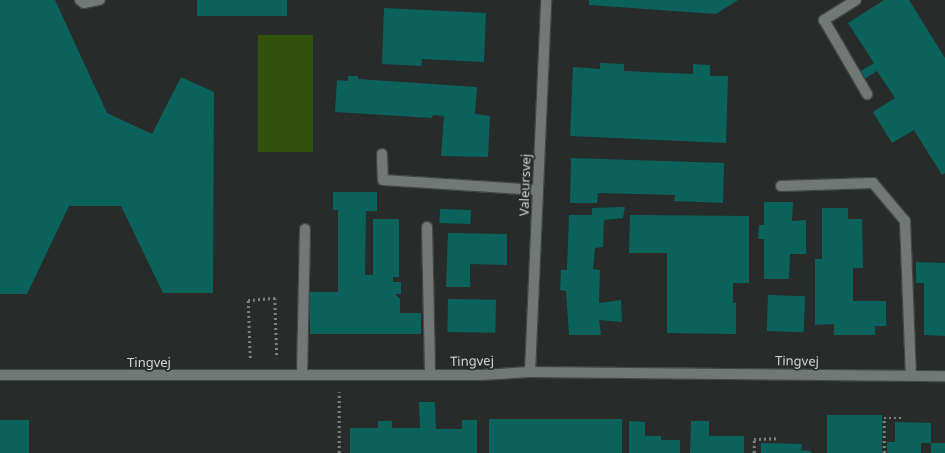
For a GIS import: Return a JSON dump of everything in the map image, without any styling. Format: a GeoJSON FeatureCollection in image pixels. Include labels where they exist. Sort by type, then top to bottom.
{"type":"FeatureCollection","features":[{"type":"Feature","properties":{"kind":"street"},"geometry":{"type":"LineString","coordinates":[[80,0],[84,3],[100,0]]}},
{"type":"Feature","properties":{"kind":"street","name":"Valeursvej"},"geometry":{"type":"LineString","coordinates":[[530,372],[546,0]]}},
{"type":"Feature","properties":{"kind":"street"},"geometry":{"type":"LineString","coordinates":[[856,0],[824,20],[867,94]]}},
{"type":"Feature","properties":{"kind":"street"},"geometry":{"type":"LineString","coordinates":[[382,154],[383,180],[538,190]]}},
{"type":"Feature","properties":{"kind":"street"},"geometry":{"type":"LineString","coordinates":[[781,186],[873,183],[905,221],[911,376]]}},
{"type":"Feature","properties":{"kind":"street"},"geometry":{"type":"LineString","coordinates":[[427,227],[430,375]]}},
{"type":"Feature","properties":{"kind":"street"},"geometry":{"type":"LineString","coordinates":[[302,374],[305,229]]}},
{"type":"Feature","properties":{"kind":"street","name":"Tingvej"},"geometry":{"type":"LineString","coordinates":[[0,376],[302,374],[430,375],[530,372],[945,376]]}},
{"type":"Feature","properties":{"kind":"path"},"geometry":{"type":"LineString","coordinates":[[250,375],[248,300],[275,298],[278,375]]}},
{"type":"Feature","properties":{"kind":"path"},"geometry":{"type":"LineString","coordinates":[[339,375],[339,453]]}},
{"type":"Feature","properties":{"kind":"path"},"geometry":{"type":"LineString","coordinates":[[884,453],[884,418],[903,418]]}},
{"type":"Feature","properties":{"kind":"path"},"geometry":{"type":"LineString","coordinates":[[754,453],[754,439],[778,438]]}},
{"type":"Feature","properties":{"kind":"green space"},"geometry":{"type":"Polygon","coordinates":[[[258,35],[313,35],[313,152],[258,152],[258,35]]]}},
{"type":"Feature","properties":{"kind":"building"},"geometry":{"type":"Polygon","coordinates":[[[0,0],[55,0],[107,113],[152,134],[181,77],[214,92],[213,293],[163,293],[121,206],[69,206],[27,294],[0,294],[0,0]]]}},
{"type":"Feature","properties":{"kind":"building"},"geometry":{"type":"Polygon","coordinates":[[[197,0],[287,0],[287,16],[197,16],[197,0]]]}},
{"type":"Feature","properties":{"kind":"building"},"geometry":{"type":"Polygon","coordinates":[[[589,0],[738,0],[716,14],[589,5],[589,0]]]}},
{"type":"Feature","properties":{"kind":"building"},"geometry":{"type":"Polygon","coordinates":[[[884,0],[909,0],[945,58],[945,173],[942,175],[914,130],[892,143],[873,112],[895,98],[877,71],[864,79],[859,72],[874,63],[848,23],[884,0]]]}},
{"type":"Feature","properties":{"kind":"building"},"geometry":{"type":"Polygon","coordinates":[[[384,8],[486,13],[484,62],[422,59],[421,66],[382,64],[384,8]]]}},
{"type":"Feature","properties":{"kind":"building"},"geometry":{"type":"Polygon","coordinates":[[[600,63],[624,64],[624,71],[693,74],[693,64],[710,65],[710,76],[728,76],[726,143],[570,136],[573,67],[600,69],[600,63]]]}},
{"type":"Feature","properties":{"kind":"building"},"geometry":{"type":"Polygon","coordinates":[[[348,76],[358,76],[358,79],[477,87],[475,114],[490,116],[488,157],[441,156],[444,116],[433,115],[432,118],[335,112],[337,80],[348,81],[348,76]]]}},
{"type":"Feature","properties":{"kind":"building"},"geometry":{"type":"Polygon","coordinates":[[[571,158],[724,163],[723,203],[674,201],[675,195],[598,193],[597,203],[570,203],[571,158]]]}},
{"type":"Feature","properties":{"kind":"building"},"geometry":{"type":"Polygon","coordinates":[[[333,192],[377,192],[377,211],[366,211],[365,275],[373,275],[373,219],[399,219],[399,277],[393,277],[393,282],[401,282],[401,294],[395,294],[400,299],[400,313],[421,313],[421,334],[310,334],[310,292],[338,292],[338,210],[333,210],[333,192]]]}},
{"type":"Feature","properties":{"kind":"building"},"geometry":{"type":"Polygon","coordinates":[[[764,202],[793,202],[792,221],[806,220],[806,254],[790,254],[789,279],[764,279],[764,239],[758,239],[759,225],[764,225],[764,202]]]}},
{"type":"Feature","properties":{"kind":"building"},"geometry":{"type":"Polygon","coordinates":[[[625,207],[623,218],[604,220],[603,247],[595,248],[593,269],[600,270],[599,303],[621,300],[622,322],[599,320],[601,335],[569,335],[566,291],[560,290],[561,270],[567,270],[569,215],[592,215],[592,208],[625,207]]]}},
{"type":"Feature","properties":{"kind":"building"},"geometry":{"type":"Polygon","coordinates":[[[822,208],[848,208],[848,219],[862,219],[863,268],[853,268],[853,301],[886,301],[886,326],[875,326],[875,335],[834,335],[834,324],[815,325],[815,259],[822,259],[822,208]]]}},
{"type":"Feature","properties":{"kind":"building"},"geometry":{"type":"Polygon","coordinates":[[[440,209],[471,210],[470,224],[440,223],[440,209]]]}},
{"type":"Feature","properties":{"kind":"building"},"geometry":{"type":"Polygon","coordinates":[[[630,215],[749,216],[749,283],[733,283],[733,303],[736,303],[736,334],[667,333],[667,253],[629,253],[630,215]]]}},
{"type":"Feature","properties":{"kind":"building"},"geometry":{"type":"Polygon","coordinates":[[[448,233],[507,234],[507,265],[470,264],[470,287],[446,287],[448,233]]]}},
{"type":"Feature","properties":{"kind":"building"},"geometry":{"type":"Polygon","coordinates":[[[916,262],[945,263],[945,336],[924,335],[924,283],[916,283],[916,262]]]}},
{"type":"Feature","properties":{"kind":"building"},"geometry":{"type":"Polygon","coordinates":[[[768,295],[805,296],[804,332],[767,331],[768,295]]]}},
{"type":"Feature","properties":{"kind":"building"},"geometry":{"type":"Polygon","coordinates":[[[448,299],[496,300],[495,333],[447,332],[448,299]]]}},
{"type":"Feature","properties":{"kind":"building"},"geometry":{"type":"Polygon","coordinates":[[[419,402],[435,402],[436,429],[462,429],[462,420],[477,420],[477,453],[350,453],[350,428],[378,428],[378,421],[392,421],[392,428],[420,428],[419,402]]]}},
{"type":"Feature","properties":{"kind":"building"},"geometry":{"type":"Polygon","coordinates":[[[827,415],[882,415],[882,453],[827,453],[827,415]]]}},
{"type":"Feature","properties":{"kind":"building"},"geometry":{"type":"Polygon","coordinates":[[[489,419],[622,419],[622,453],[489,453],[489,419]]]}},
{"type":"Feature","properties":{"kind":"building"},"geometry":{"type":"Polygon","coordinates":[[[0,420],[29,420],[29,453],[0,453],[0,420]]]}},
{"type":"Feature","properties":{"kind":"building"},"geometry":{"type":"Polygon","coordinates":[[[629,421],[645,422],[645,436],[661,436],[661,440],[680,440],[680,453],[629,453],[629,421]]]}},
{"type":"Feature","properties":{"kind":"building"},"geometry":{"type":"Polygon","coordinates":[[[691,421],[709,421],[709,436],[744,436],[744,453],[690,453],[691,421]]]}},
{"type":"Feature","properties":{"kind":"building"},"geometry":{"type":"Polygon","coordinates":[[[895,422],[931,423],[931,443],[921,443],[921,453],[887,453],[887,442],[895,442],[895,422]]]}},
{"type":"Feature","properties":{"kind":"building"},"geometry":{"type":"Polygon","coordinates":[[[761,443],[802,444],[801,450],[811,451],[811,453],[761,453],[761,443]]]}},
{"type":"Feature","properties":{"kind":"building"},"geometry":{"type":"Polygon","coordinates":[[[931,443],[945,443],[945,453],[931,453],[931,443]]]}}]}
